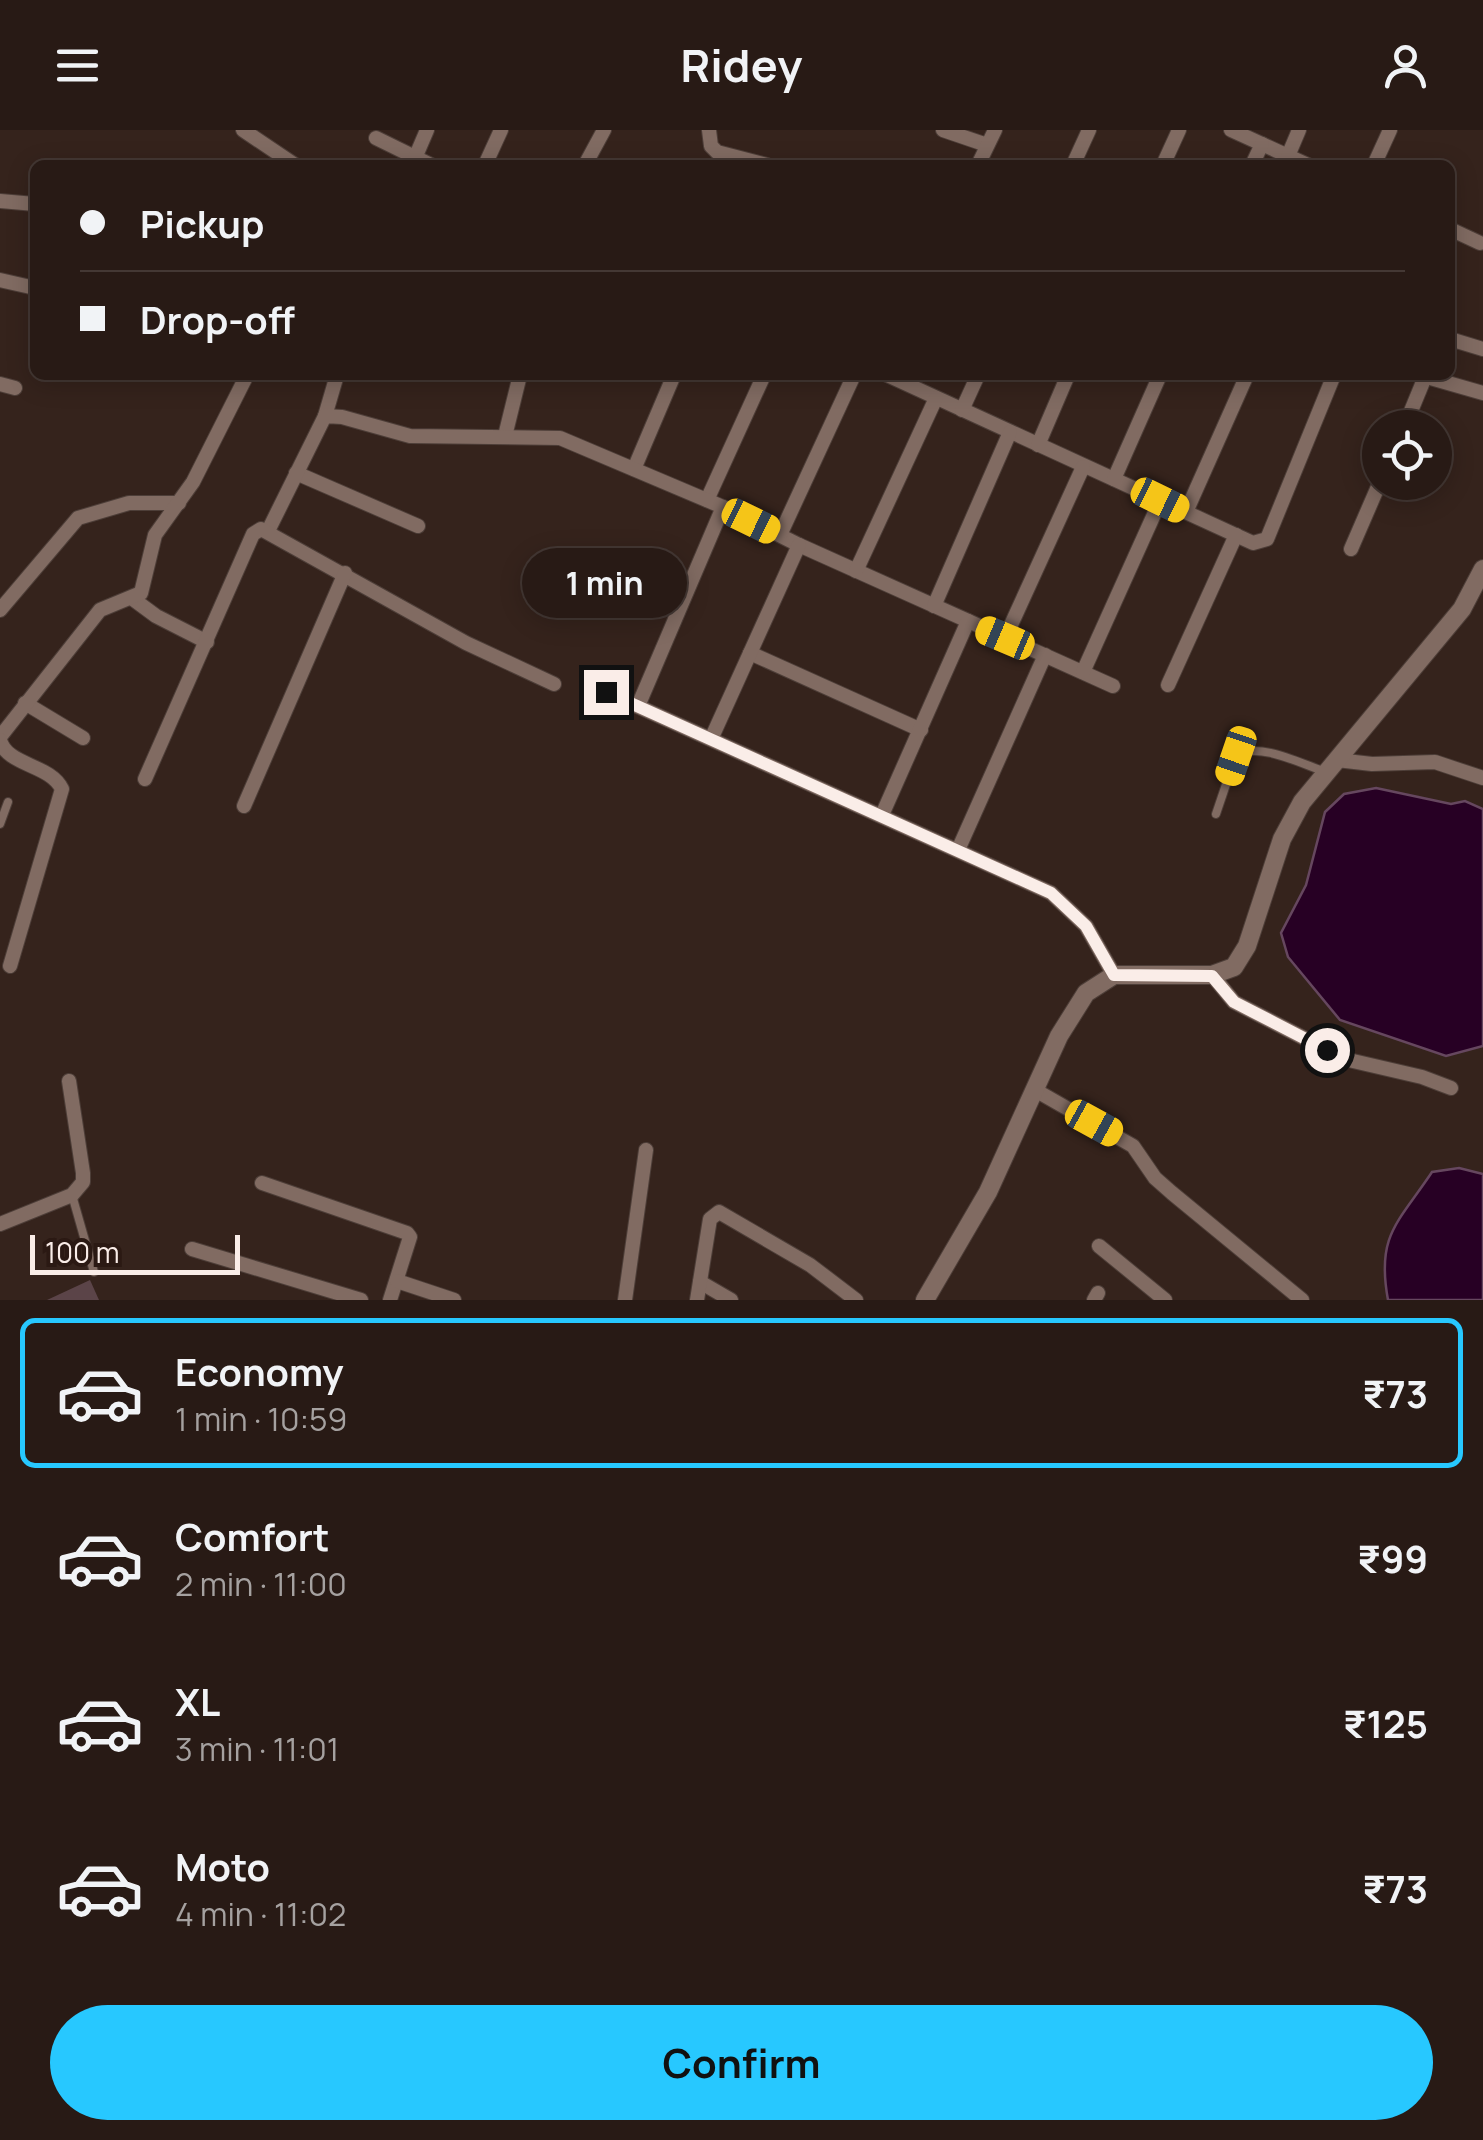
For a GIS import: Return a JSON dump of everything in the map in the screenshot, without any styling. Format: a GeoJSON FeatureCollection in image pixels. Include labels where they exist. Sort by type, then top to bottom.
{"type":"FeatureCollection","features":[{"type":"Feature","properties":{"kind":"street"},"geometry":{"type":"LineString","coordinates":[[243,130],[287,160]]}},
{"type":"Feature","properties":{"kind":"street"},"geometry":{"type":"LineString","coordinates":[[415,158],[427,130]]}},
{"type":"Feature","properties":{"kind":"street"},"geometry":{"type":"LineString","coordinates":[[487,160],[500,130]]}},
{"type":"Feature","properties":{"kind":"street"},"geometry":{"type":"LineString","coordinates":[[588,160],[604,130]]}},
{"type":"Feature","properties":{"kind":"street"},"geometry":{"type":"LineString","coordinates":[[710,130],[711,146],[718,152],[748,160]]}},
{"type":"Feature","properties":{"kind":"street"},"geometry":{"type":"LineString","coordinates":[[943,130],[987,145]]}},
{"type":"Feature","properties":{"kind":"street"},"geometry":{"type":"LineString","coordinates":[[980,160],[995,130]]}},
{"type":"Feature","properties":{"kind":"street"},"geometry":{"type":"LineString","coordinates":[[1075,160],[1089,130]]}},
{"type":"Feature","properties":{"kind":"street"},"geometry":{"type":"LineString","coordinates":[[1165,160],[1178,130]]}},
{"type":"Feature","properties":{"kind":"street"},"geometry":{"type":"LineString","coordinates":[[1230,130],[1297,160]]}},
{"type":"Feature","properties":{"kind":"street"},"geometry":{"type":"LineString","coordinates":[[1288,156],[1299,130]]}},
{"type":"Feature","properties":{"kind":"street"},"geometry":{"type":"LineString","coordinates":[[1376,160],[1390,130]]}},
{"type":"Feature","properties":{"kind":"street"},"geometry":{"type":"LineString","coordinates":[[376,138],[420,160]]}},
{"type":"Feature","properties":{"kind":"street"},"geometry":{"type":"LineString","coordinates":[[1254,160],[1262,144]]}},
{"type":"Feature","properties":{"kind":"street"},"geometry":{"type":"LineString","coordinates":[[0,200],[30,203]]}},
{"type":"Feature","properties":{"kind":"street"},"geometry":{"type":"LineString","coordinates":[[1455,231],[1480,243]]}},
{"type":"Feature","properties":{"kind":"street"},"geometry":{"type":"LineString","coordinates":[[0,280],[30,287]]}},
{"type":"Feature","properties":{"kind":"street"},"geometry":{"type":"LineString","coordinates":[[1455,341],[1483,349]]}},
{"type":"Feature","properties":{"kind":"street"},"geometry":{"type":"LineString","coordinates":[[10,966],[62,788],[56,778],[6,752],[0,738],[100,610],[142,594],[155,535],[193,482],[244,380]]}},
{"type":"Feature","properties":{"kind":"street"},"geometry":{"type":"LineString","coordinates":[[268,530],[326,416],[335,380]]}},
{"type":"Feature","properties":{"kind":"street"},"geometry":{"type":"LineString","coordinates":[[506,436],[519,380]]}},
{"type":"Feature","properties":{"kind":"street"},"geometry":{"type":"LineString","coordinates":[[634,469],[672,380]]}},
{"type":"Feature","properties":{"kind":"street"},"geometry":{"type":"LineString","coordinates":[[707,500],[762,380]]}},
{"type":"Feature","properties":{"kind":"street"},"geometry":{"type":"LineString","coordinates":[[780,535],[852,380]]}},
{"type":"Feature","properties":{"kind":"street"},"geometry":{"type":"LineString","coordinates":[[898,380],[1254,542],[1267,539],[1332,380]]}},
{"type":"Feature","properties":{"kind":"street"},"geometry":{"type":"LineString","coordinates":[[962,410],[976,380]]}},
{"type":"Feature","properties":{"kind":"street"},"geometry":{"type":"LineString","coordinates":[[1038,445],[1066,380]]}},
{"type":"Feature","properties":{"kind":"street"},"geometry":{"type":"LineString","coordinates":[[1114,479],[1158,380]]}},
{"type":"Feature","properties":{"kind":"street"},"geometry":{"type":"LineString","coordinates":[[1186,512],[1245,380]]}},
{"type":"Feature","properties":{"kind":"street"},"geometry":{"type":"LineString","coordinates":[[1410,410],[1421,380]]}},
{"type":"Feature","properties":{"kind":"street"},"geometry":{"type":"LineString","coordinates":[[1436,380],[1483,393]]}},
{"type":"Feature","properties":{"kind":"street"},"geometry":{"type":"LineString","coordinates":[[856,571],[936,398]]}},
{"type":"Feature","properties":{"kind":"street"},"geometry":{"type":"LineString","coordinates":[[326,416],[410,436],[560,438],[707,500],[1113,686]]}},
{"type":"Feature","properties":{"kind":"street"},"geometry":{"type":"LineString","coordinates":[[934,606],[1010,432]]}},
{"type":"Feature","properties":{"kind":"street"},"geometry":{"type":"LineString","coordinates":[[1005,638],[1083,467]]}},
{"type":"Feature","properties":{"kind":"street"},"geometry":{"type":"LineString","coordinates":[[296,473],[418,526]]}},
{"type":"Feature","properties":{"kind":"street"},"geometry":{"type":"LineString","coordinates":[[1083,672],[1160,500]]}},
{"type":"Feature","properties":{"kind":"street"},"geometry":{"type":"LineString","coordinates":[[1352,549],[1372,500]]}},
{"type":"Feature","properties":{"kind":"street"},"geometry":{"type":"LineString","coordinates":[[0,610],[78,518],[128,504],[178,503]]}},
{"type":"Feature","properties":{"kind":"street"},"geometry":{"type":"LineString","coordinates":[[638,706],[722,507]]}},
{"type":"Feature","properties":{"kind":"street"},"geometry":{"type":"LineString","coordinates":[[145,779],[253,534],[261,529],[466,643],[554,684]]}},
{"type":"Feature","properties":{"kind":"street"},"geometry":{"type":"LineString","coordinates":[[1168,684],[1236,535]]}},
{"type":"Feature","properties":{"kind":"street"},"geometry":{"type":"LineString","coordinates":[[712,737],[799,545]]}},
{"type":"Feature","properties":{"kind":"street"},"geometry":{"type":"LineString","coordinates":[[926,1300],[988,1192],[1072,1012],[1086,993],[1114,975],[1212,976],[1226,972],[1242,958],[1282,839],[1302,802],[1477,598],[1483,568]]}},
{"type":"Feature","properties":{"kind":"street"},"geometry":{"type":"LineString","coordinates":[[244,806],[345,573]]}},
{"type":"Feature","properties":{"kind":"street"},"geometry":{"type":"LineString","coordinates":[[133,598],[156,616],[207,642]]}},
{"type":"Feature","properties":{"kind":"street"},"geometry":{"type":"LineString","coordinates":[[882,815],[968,622]]}},
{"type":"Feature","properties":{"kind":"street"},"geometry":{"type":"LineString","coordinates":[[750,653],[921,730]]}},
{"type":"Feature","properties":{"kind":"street"},"geometry":{"type":"LineString","coordinates":[[958,850],[1045,656]]}},
{"type":"Feature","properties":{"kind":"street"},"geometry":{"type":"LineString","coordinates":[[606,692],[1051,893],[1100,946],[1114,975]]}},
{"type":"Feature","properties":{"kind":"street"},"geometry":{"type":"LineString","coordinates":[[25,703],[82,738]]}},
{"type":"Feature","properties":{"kind":"street"},"geometry":{"type":"LineString","coordinates":[[1332,766],[1423,760],[1483,778]]}},
{"type":"Feature","properties":{"kind":"street"},"geometry":{"type":"LineString","coordinates":[[1212,976],[1234,1002],[1327,1050],[1451,1088]]}},
{"type":"Feature","properties":{"kind":"street"},"geometry":{"type":"LineString","coordinates":[[0,1224],[72,1195],[82,1182],[68,1081]]}},
{"type":"Feature","properties":{"kind":"street"},"geometry":{"type":"LineString","coordinates":[[1035,1090],[1133,1146],[1155,1178],[1298,1299]]}},
{"type":"Feature","properties":{"kind":"street"},"geometry":{"type":"LineString","coordinates":[[625,1300],[646,1150]]}},
{"type":"Feature","properties":{"kind":"street"},"geometry":{"type":"LineString","coordinates":[[262,1183],[407,1232],[410,1243],[390,1300]]}},
{"type":"Feature","properties":{"kind":"street"},"geometry":{"type":"LineString","coordinates":[[697,1300],[710,1219],[719,1212],[810,1265],[856,1300]]}},
{"type":"Feature","properties":{"kind":"street"},"geometry":{"type":"LineString","coordinates":[[1099,1246],[1165,1300]]}},
{"type":"Feature","properties":{"kind":"street"},"geometry":{"type":"LineString","coordinates":[[192,1248],[361,1300]]}},
{"type":"Feature","properties":{"kind":"street"},"geometry":{"type":"LineString","coordinates":[[397,1281],[454,1300]]}},
{"type":"Feature","properties":{"kind":"street"},"geometry":{"type":"LineString","coordinates":[[700,1282],[732,1300]]}},
{"type":"Feature","properties":{"kind":"lane"},"geometry":{"type":"LineString","coordinates":[[1216,814],[1236,756],[1244,751],[1332,766]]}},
{"type":"Feature","properties":{"kind":"lane"},"geometry":{"type":"LineString","coordinates":[[0,824],[8,802]]}},
{"type":"Feature","properties":{"kind":"lane"},"geometry":{"type":"LineString","coordinates":[[72,1195],[94,1272]]}},
{"type":"Feature","properties":{"kind":"shaded area"},"geometry":{"type":"Polygon","coordinates":[[[1376,788],[1451,804],[1465,801],[1483,809],[1483,1046],[1446,1056],[1340,1020],[1288,957],[1281,933],[1306,885],[1325,812],[1344,794],[1376,788]]]}},
{"type":"Feature","properties":{"kind":"shaded area"},"geometry":{"type":"Polygon","coordinates":[[[1459,1168],[1483,1174],[1483,1300],[1388,1300],[1385,1260],[1393,1231],[1432,1172],[1459,1168]]]}},
{"type":"Feature","properties":{"kind":"building"},"geometry":{"type":"Polygon","coordinates":[[[90,1280],[99,1300],[47,1300],[90,1280]]]}},
{"type":"Feature","properties":{"kind":"route"},"geometry":{"type":"LineString","coordinates":[[606,692],[1051,893],[1086,926],[1114,975],[1212,976],[1234,1002],[1327,1050]]}}]}
